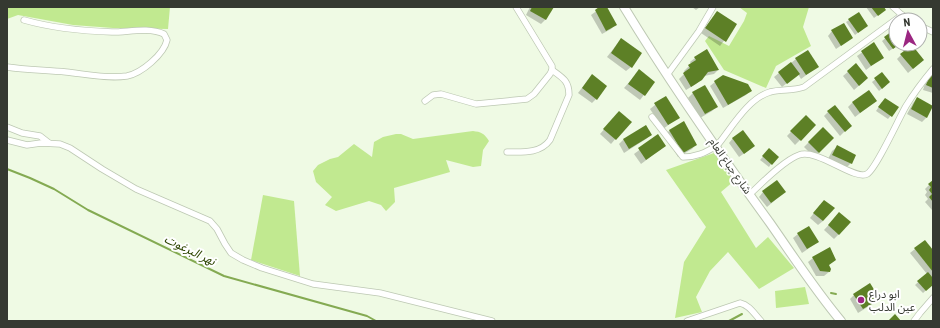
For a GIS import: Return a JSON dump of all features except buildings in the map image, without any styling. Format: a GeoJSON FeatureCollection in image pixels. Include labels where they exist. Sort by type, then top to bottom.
{"type":"FeatureCollection","features":[{"type":"Feature","properties":{"kind":"main road","name":"شارع جباع العام"},"geometry":{"type":"LineString","coordinates":[[624,7],[667,75],[716,147],[839,320]]}},
{"type":"Feature","properties":{"kind":"street"},"geometry":{"type":"LineString","coordinates":[[507,152],[535,150],[546,146],[569,95],[569,88],[566,80],[552,70],[552,66],[517,10],[524,7]]}},
{"type":"Feature","properties":{"kind":"street"},"geometry":{"type":"LineString","coordinates":[[667,75],[699,31],[713,7]]}},
{"type":"Feature","properties":{"kind":"street"},"geometry":{"type":"LineString","coordinates":[[7,67],[108,76],[128,75],[143,69],[150,63],[166,46],[167,40],[164,34],[152,31],[113,32],[86,30],[39,24],[24,20]]}},
{"type":"Feature","properties":{"kind":"street"},"geometry":{"type":"LineString","coordinates":[[652,117],[683,157],[692,157],[703,154],[716,147],[747,107],[759,96],[772,92],[796,90],[804,87],[888,25]]}},
{"type":"Feature","properties":{"kind":"street"},"geometry":{"type":"LineString","coordinates":[[749,195],[785,164],[800,154],[812,155],[860,176],[867,175],[876,162],[906,106],[920,84],[933,69]]}},
{"type":"Feature","properties":{"kind":"street"},"geometry":{"type":"LineString","coordinates":[[425,101],[433,95],[441,94],[476,104],[527,99],[534,94],[552,70]]}},
{"type":"Feature","properties":{"kind":"street"},"geometry":{"type":"LineString","coordinates":[[7,127],[22,133],[40,136],[49,144]]}},
{"type":"Feature","properties":{"kind":"street"},"geometry":{"type":"LineString","coordinates":[[7,140],[27,145],[60,144],[70,148],[136,189],[210,221],[217,229],[231,253],[262,268],[313,284],[380,293],[492,321]]}},
{"type":"Feature","properties":{"kind":"street"},"geometry":{"type":"LineString","coordinates":[[914,321],[933,298]]}},
{"type":"Feature","properties":{"kind":"street"},"geometry":{"type":"LineString","coordinates":[[687,321],[740,303],[749,307],[761,321]]}},
{"type":"Feature","properties":{"kind":"green space"},"geometry":{"type":"Polygon","coordinates":[[[7,7],[170,7],[168,29],[113,28],[73,25],[18,15],[7,19],[7,7]]]}},
{"type":"Feature","properties":{"kind":"green space"},"geometry":{"type":"Polygon","coordinates":[[[739,7],[809,7],[803,27],[811,46],[776,66],[766,88],[724,70],[705,41],[709,36],[729,46],[747,13],[739,7]]]}},
{"type":"Feature","properties":{"kind":"green space"},"geometry":{"type":"Polygon","coordinates":[[[473,131],[482,133],[489,141],[483,150],[481,166],[473,167],[446,160],[450,172],[394,188],[395,202],[386,211],[381,205],[369,201],[336,211],[325,205],[332,197],[316,182],[313,171],[318,165],[338,157],[354,144],[372,157],[374,142],[383,137],[401,134],[413,139],[473,131]]]}},
{"type":"Feature","properties":{"kind":"green space"},"geometry":{"type":"Polygon","coordinates":[[[714,153],[734,181],[721,192],[756,248],[768,237],[794,268],[759,289],[728,252],[710,271],[696,297],[702,312],[675,318],[684,262],[706,227],[666,170],[714,153]]]}},
{"type":"Feature","properties":{"kind":"green space"},"geometry":{"type":"Polygon","coordinates":[[[263,195],[294,201],[300,276],[251,260],[263,195]]]}},
{"type":"Feature","properties":{"kind":"green space"},"geometry":{"type":"Polygon","coordinates":[[[805,287],[809,304],[776,308],[775,291],[805,287]]]}},
{"type":"Feature","properties":{"kind":"waterway","name":"نهر البرغوت"},"geometry":{"type":"LineString","coordinates":[[7,169],[54,189],[88,210],[224,276],[367,316],[376,321]]}},
{"type":"Feature","properties":{"kind":"waterway","name":"نهر البرغوت"},"geometry":{"type":"LineString","coordinates":[[831,293],[836,294]]}},
{"type":"Feature","properties":{"kind":"waterway","name":"نهر البرغوت"},"geometry":{"type":"LineString","coordinates":[[729,321],[742,314]]}},
{"type":"Feature","properties":{"kind":"place","name":"ابو دراع عين الدلب"},"geometry":{"type":"Point","coordinates":[861,300]}}]}
